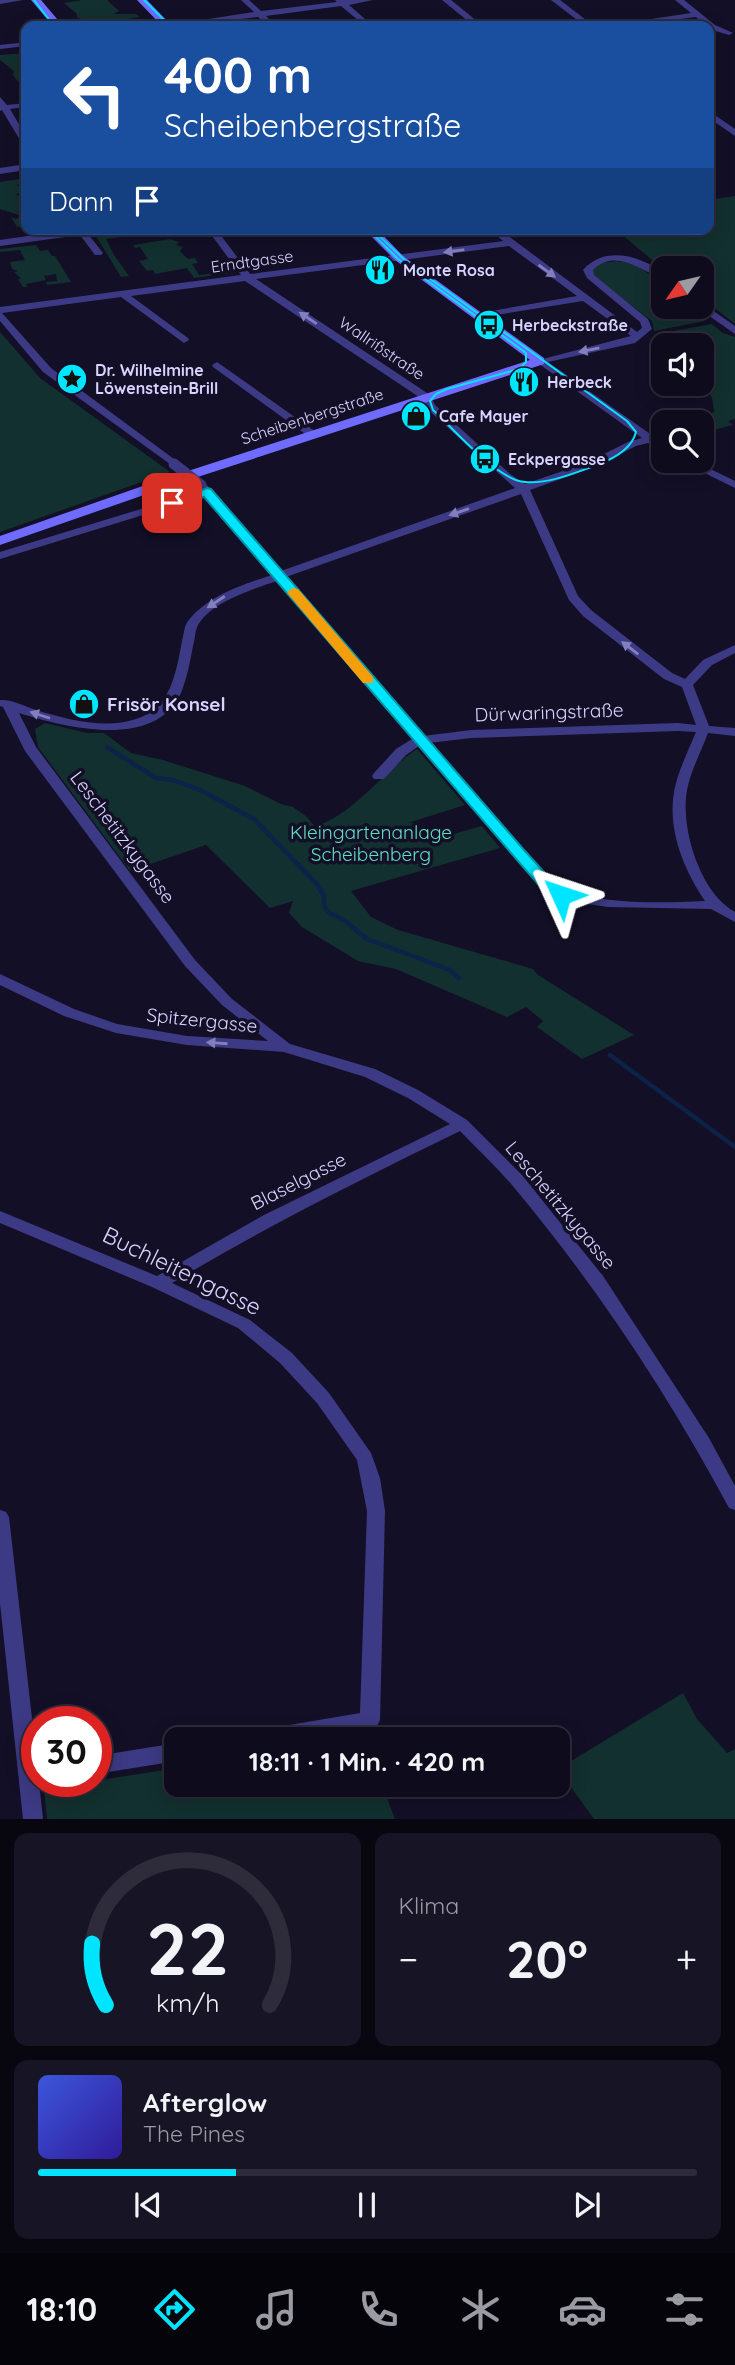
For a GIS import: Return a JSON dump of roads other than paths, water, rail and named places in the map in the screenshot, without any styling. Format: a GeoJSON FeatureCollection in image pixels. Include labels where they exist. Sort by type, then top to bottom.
{"type":"FeatureCollection","features":[{"type":"Feature","properties":{"kind":"street"},"geometry":{"type":"LineString","coordinates":[[0,2],[19,0]]}},
{"type":"Feature","properties":{"kind":"street"},"geometry":{"type":"LineString","coordinates":[[36,0],[54,21]]}},
{"type":"Feature","properties":{"kind":"street"},"geometry":{"type":"LineString","coordinates":[[142,0],[161,21]]}},
{"type":"Feature","properties":{"kind":"street"},"geometry":{"type":"LineString","coordinates":[[244,0],[267,21]]}},
{"type":"Feature","properties":{"kind":"street"},"geometry":{"type":"LineString","coordinates":[[205,21],[369,0]]}},
{"type":"Feature","properties":{"kind":"street"},"geometry":{"type":"LineString","coordinates":[[446,0],[473,21]]}},
{"type":"Feature","properties":{"kind":"street"},"geometry":{"type":"LineString","coordinates":[[555,0],[583,21]]}},
{"type":"Feature","properties":{"kind":"street"},"geometry":{"type":"LineString","coordinates":[[679,0],[706,21]]}},
{"type":"Feature","properties":{"kind":"street"},"geometry":{"type":"LineString","coordinates":[[341,2],[363,21]]}},
{"type":"Feature","properties":{"kind":"street"},"geometry":{"type":"LineString","coordinates":[[649,21],[696,15]]}},
{"type":"Feature","properties":{"kind":"street"},"geometry":{"type":"LineString","coordinates":[[714,26],[729,33]]}},
{"type":"Feature","properties":{"kind":"street"},"geometry":{"type":"LineString","coordinates":[[0,47],[21,45]]}},
{"type":"Feature","properties":{"kind":"street"},"geometry":{"type":"LineString","coordinates":[[2,105],[21,105]]}},
{"type":"Feature","properties":{"kind":"street"},"geometry":{"type":"LineString","coordinates":[[2,105],[21,135]]}},
{"type":"Feature","properties":{"kind":"street"},"geometry":{"type":"LineString","coordinates":[[714,118],[735,133]]}},
{"type":"Feature","properties":{"kind":"street"},"geometry":{"type":"LineString","coordinates":[[0,171],[21,168]]}},
{"type":"Feature","properties":{"kind":"street"},"geometry":{"type":"LineString","coordinates":[[0,243],[50,235]]}},
{"type":"Feature","properties":{"kind":"street"},"geometry":{"type":"LineString","coordinates":[[85,235],[98,253]]}},
{"type":"Feature","properties":{"kind":"street","name":"Wallrißstraße"},"geometry":{"type":"LineString","coordinates":[[216,235],[248,278],[426,397],[431,407],[506,477],[524,489],[568,586],[580,605],[652,665],[687,685]]}},
{"type":"Feature","properties":{"kind":"street"},"geometry":{"type":"LineString","coordinates":[[376,235],[399,258],[649,439]]}},
{"type":"Feature","properties":{"kind":"street"},"geometry":{"type":"LineString","coordinates":[[500,235],[638,337],[647,330],[647,324],[590,276],[588,270],[592,264],[606,259],[626,259],[644,263],[651,268]]}},
{"type":"Feature","properties":{"kind":"street","name":"Erndtgasse"},"geometry":{"type":"LineString","coordinates":[[0,313],[509,243]]}},
{"type":"Feature","properties":{"kind":"street"},"geometry":{"type":"LineString","coordinates":[[123,294],[184,340]]}},
{"type":"Feature","properties":{"kind":"street"},"geometry":{"type":"LineString","coordinates":[[480,316],[583,298]]}},
{"type":"Feature","properties":{"kind":"street"},"geometry":{"type":"LineString","coordinates":[[0,313],[47,370],[204,488],[420,740],[554,891],[583,900],[686,907],[714,905]]}},
{"type":"Feature","properties":{"kind":"street"},"geometry":{"type":"LineString","coordinates":[[714,315],[735,331]]}},
{"type":"Feature","properties":{"kind":"street","name":"Scheibenbergstraße"},"geometry":{"type":"LineString","coordinates":[[0,541],[426,397],[540,361],[638,337]]}},
{"type":"Feature","properties":{"kind":"street"},"geometry":{"type":"LineString","coordinates":[[217,365],[312,434]]}},
{"type":"Feature","properties":{"kind":"street"},"geometry":{"type":"LineString","coordinates":[[4,702],[85,727],[121,726],[148,718],[167,705],[175,692],[192,624],[199,615],[221,599],[279,575],[590,466],[636,442],[649,439]]}},
{"type":"Feature","properties":{"kind":"street"},"geometry":{"type":"LineString","coordinates":[[710,473],[735,485]]}},
{"type":"Feature","properties":{"kind":"street"},"geometry":{"type":"LineString","coordinates":[[0,556],[204,488]]}},
{"type":"Feature","properties":{"kind":"street"},"geometry":{"type":"LineString","coordinates":[[735,649],[713,657],[698,668],[687,685],[704,729],[681,788],[678,818],[687,851],[714,905],[735,918]]}},
{"type":"Feature","properties":{"kind":"street","name":"Leschetitzkygasse"},"geometry":{"type":"LineString","coordinates":[[4,702],[30,748],[190,963],[226,1002],[285,1047],[370,1073],[413,1094],[462,1124],[516,1179],[597,1280],[703,1443],[735,1503]]}},
{"type":"Feature","properties":{"kind":"street","name":"Dürwaringstraße"},"geometry":{"type":"LineString","coordinates":[[420,740],[471,734],[678,727],[735,732]]}},
{"type":"Feature","properties":{"kind":"street"},"geometry":{"type":"LineString","coordinates":[[379,776],[401,752],[420,740]]}},
{"type":"Feature","properties":{"kind":"street","name":"Spitzergasse"},"geometry":{"type":"LineString","coordinates":[[0,979],[74,1014],[117,1029],[170,1040],[285,1047]]}},
{"type":"Feature","properties":{"kind":"street","name":"Blaselgasse"},"geometry":{"type":"LineString","coordinates":[[158,1283],[264,1221],[462,1124]]}},
{"type":"Feature","properties":{"kind":"street","name":"Buchleitengasse"},"geometry":{"type":"LineString","coordinates":[[0,1217],[158,1283],[244,1324],[286,1358],[323,1398],[365,1458],[376,1511],[370,1720],[329,1727]]}},
{"type":"Feature","properties":{"kind":"street"},"geometry":{"type":"LineString","coordinates":[[0,1517],[24,1706]]}},
{"type":"Feature","properties":{"kind":"street"},"geometry":{"type":"LineString","coordinates":[[112,1762],[164,1754]]}},
{"type":"Feature","properties":{"kind":"street"},"geometry":{"type":"LineString","coordinates":[[33,1797],[33,1819]]}},
{"type":"Feature","properties":{"kind":"waterway"},"geometry":{"type":"LineString","coordinates":[[107,747],[156,778],[173,780],[200,790],[254,819],[316,883],[324,896],[324,905],[328,912],[345,921],[367,939],[450,970],[459,978]]}},
{"type":"Feature","properties":{"kind":"waterway"},"geometry":{"type":"LineString","coordinates":[[610,1055],[735,1147]]}},
{"type":"Feature","properties":{"kind":"tram line"},"geometry":{"type":"LineString","coordinates":[[34,0],[50,21]]}},
{"type":"Feature","properties":{"kind":"tram line"},"geometry":{"type":"LineString","coordinates":[[144,0],[165,21]]}},
{"type":"Feature","properties":{"kind":"tram line"},"geometry":{"type":"LineString","coordinates":[[374,235],[398,259],[526,353],[526,362],[519,369],[447,389],[436,394],[430,401],[433,410],[489,463],[514,479],[525,482],[544,481],[603,463],[621,453],[630,443],[636,432],[627,421],[407,262],[378,235]]}},
{"type":"Feature","properties":{"kind":"place","name":"Monte Rosa"},"geometry":{"type":"Point","coordinates":[380,270]}},
{"type":"Feature","properties":{"kind":"place","name":"Herbeckstraße"},"geometry":{"type":"Point","coordinates":[489,325]}},
{"type":"Feature","properties":{"kind":"place","name":"Dr. Wilhelmine Löwenstein-Brill"},"geometry":{"type":"Point","coordinates":[72,379]}},
{"type":"Feature","properties":{"kind":"place","name":"Herbeck"},"geometry":{"type":"Point","coordinates":[524,382]}},
{"type":"Feature","properties":{"kind":"place","name":"Cafe Mayer"},"geometry":{"type":"Point","coordinates":[416,416]}},
{"type":"Feature","properties":{"kind":"place","name":"Eckpergasse"},"geometry":{"type":"Point","coordinates":[485,459]}},
{"type":"Feature","properties":{"kind":"place","name":"Frisör Konsel"},"geometry":{"type":"Point","coordinates":[84,704]}},
{"type":"Feature","properties":{"kind":"park label","name":"Kleingartenanlage Scheibenberg"},"geometry":{"type":"Point","coordinates":[371,843]}}]}
